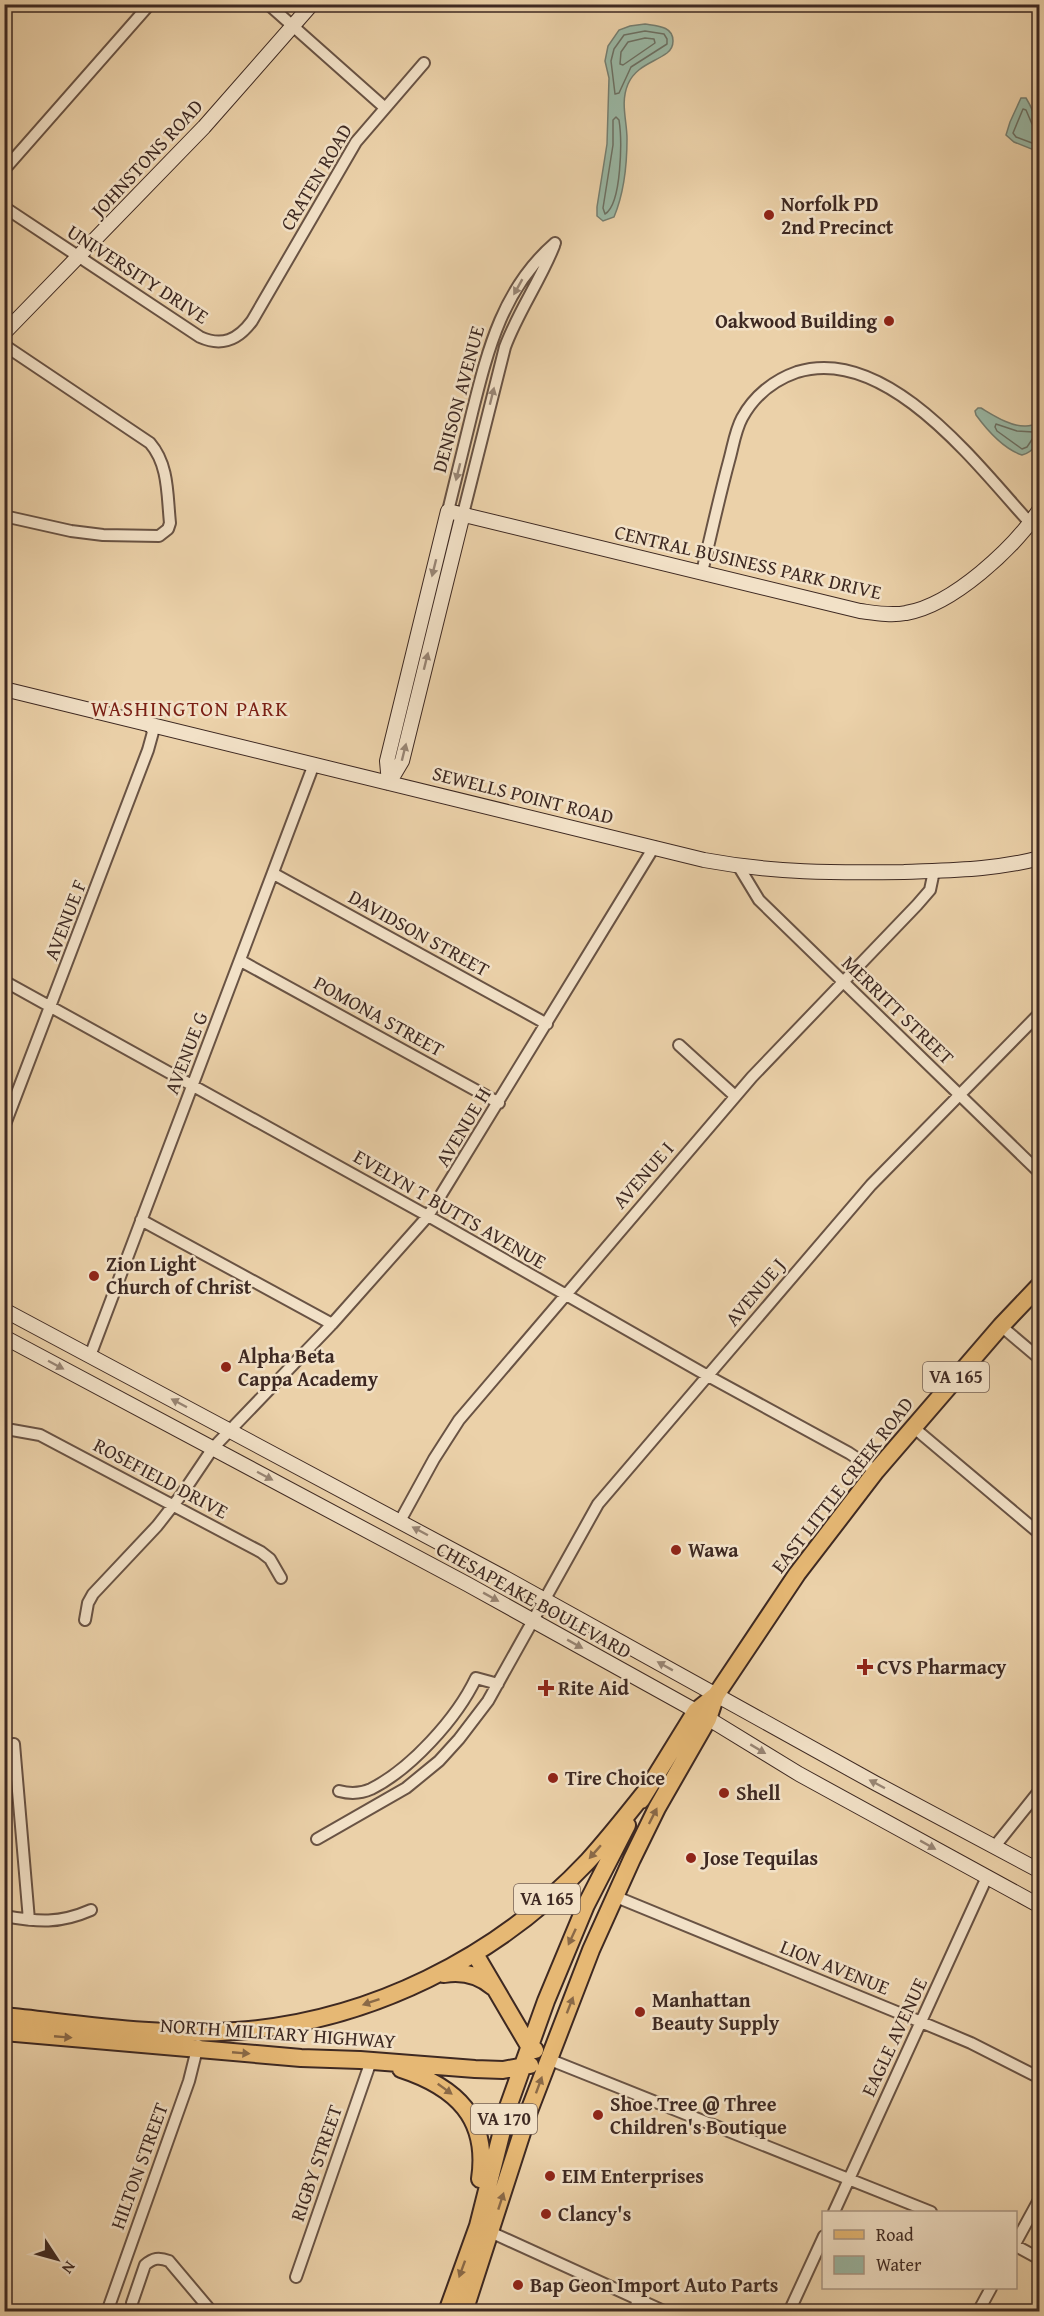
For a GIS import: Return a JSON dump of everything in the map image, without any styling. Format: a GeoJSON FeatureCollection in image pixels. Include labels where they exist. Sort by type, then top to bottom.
{"type":"FeatureCollection","features":[{"type":"Feature","properties":{"kind":"main road","name":"JOHNSTONS ROAD"},"geometry":{"type":"LineString","coordinates":[[4,333],[204,127],[312,4]]}},
{"type":"Feature","properties":{"kind":"main road","name":"CENTRAL BUSINESS PARK DRIVE"},"geometry":{"type":"LineString","coordinates":[[448,511],[860,611],[890,615],[930,605],[970,580],[995,561],[1040,509]]}},
{"type":"Feature","properties":{"kind":"main road","name":"DENISON AVENUE"},"geometry":{"type":"LineString","coordinates":[[389,783],[387,761],[448,511]]}},
{"type":"Feature","properties":{"kind":"main road","name":"DENISON AVENUE"},"geometry":{"type":"LineString","coordinates":[[389,783],[402,761],[463,514]]}},
{"type":"Feature","properties":{"kind":"main road","name":"SEWELLS POINT ROAD"},"geometry":{"type":"LineString","coordinates":[[4,689],[739,867],[829,874],[934,871],[996,867],[1040,858]]}},
{"type":"Feature","properties":{"kind":"main road","name":"EAST LITTLE CREEK ROAD"},"geometry":{"type":"LineString","coordinates":[[464,2312],[484,2229],[497,2145],[521,2068],[570,1941],[646,1791],[717,1695],[803,1564],[913,1426],[1040,1285]]}},
{"type":"Feature","properties":{"kind":"main road","name":"CHESAPEAKE BOULEVARD"},"geometry":{"type":"LineString","coordinates":[[4,1310],[400,1521],[1040,1871]]}},
{"type":"Feature","properties":{"kind":"main road","name":"CHESAPEAKE BOULEVARD"},"geometry":{"type":"LineString","coordinates":[[4,1337],[533,1621],[702,1715],[799,1774],[1040,1906]]}},
{"type":"Feature","properties":{"kind":"main road","name":"EAST LITTLE CREEK ROAD"},"geometry":{"type":"LineString","coordinates":[[447,2312],[484,2229],[548,2059],[614,1896],[702,1715]]}},
{"type":"Feature","properties":{"kind":"main road","name":"NORTH MILITARY HIGHWAY"},"geometry":{"type":"LineString","coordinates":[[4,2016],[140,2030],[201,2032],[266,2028],[310,2020],[371,2002],[426,1980],[475,1954],[512,1928],[563,1886],[603,1844],[646,1791]]}},
{"type":"Feature","properties":{"kind":"main road"},"geometry":{"type":"LineString","coordinates":[[475,1954],[529,2046],[548,2059]]}},
{"type":"Feature","properties":{"kind":"main road"},"geometry":{"type":"LineString","coordinates":[[426,1980],[444,1974],[465,1973],[485,1981],[495,1989]]}},
{"type":"Feature","properties":{"kind":"main road","name":"NORTH MILITARY HIGHWAY"},"geometry":{"type":"LineString","coordinates":[[4,2032],[305,2059],[371,2061],[475,2069],[521,2068],[548,2059]]}},
{"type":"Feature","properties":{"kind":"main road"},"geometry":{"type":"LineString","coordinates":[[371,2061],[403,2069],[435,2082],[447,2089],[464,2107],[477,2132],[483,2161],[476,2205],[484,2229]]}},
{"type":"Feature","properties":{"kind":"street"},"geometry":{"type":"LineString","coordinates":[[4,170],[150,4]]}},
{"type":"Feature","properties":{"kind":"street"},"geometry":{"type":"LineString","coordinates":[[268,4],[384,107]]}},
{"type":"Feature","properties":{"kind":"street","name":"CRATEN ROAD"},"geometry":{"type":"LineString","coordinates":[[252,321],[356,141],[424,63]]}},
{"type":"Feature","properties":{"kind":"street","name":"UNIVERSITY DRIVE"},"geometry":{"type":"LineString","coordinates":[[4,207],[79,258],[210,341],[227,342],[236,338],[252,321]]}},
{"type":"Feature","properties":{"kind":"street","name":"DENISON AVENUE"},"geometry":{"type":"LineString","coordinates":[[448,511],[492,337],[522,279],[533,264],[555,243],[547,263],[513,326],[505,347],[463,514]]}},
{"type":"Feature","properties":{"kind":"street"},"geometry":{"type":"LineString","coordinates":[[4,345],[144,438],[156,450],[165,476],[170,523],[164,533],[156,537],[103,535],[71,531],[4,516]]}},
{"type":"Feature","properties":{"kind":"street"},"geometry":{"type":"LineString","coordinates":[[702,572],[727,467],[743,417],[763,391],[776,382],[789,375],[818,368],[863,376],[888,388],[925,412],[942,427],[1030,523]]}},
{"type":"Feature","properties":{"kind":"street","name":"AVENUE F"},"geometry":{"type":"LineString","coordinates":[[4,1127],[150,744],[153,732],[149,724]]}},
{"type":"Feature","properties":{"kind":"street","name":"AVENUE G"},"geometry":{"type":"LineString","coordinates":[[90,1356],[314,764]]}},
{"type":"Feature","properties":{"kind":"street","name":"AVENUE H"},"geometry":{"type":"LineString","coordinates":[[85,1620],[88,1603],[93,1594],[174,1505],[213,1449],[332,1324],[428,1216],[654,847]]}},
{"type":"Feature","properties":{"kind":"street","name":"MERRITT STREET"},"geometry":{"type":"LineString","coordinates":[[739,867],[759,900],[1040,1173]]}},
{"type":"Feature","properties":{"kind":"street","name":"AVENUE I"},"geometry":{"type":"LineString","coordinates":[[400,1521],[434,1459],[459,1420],[735,1096],[930,890],[934,871]]}},
{"type":"Feature","properties":{"kind":"street","name":"DAVIDSON STREET"},"geometry":{"type":"LineString","coordinates":[[274,874],[547,1024]]}},
{"type":"Feature","properties":{"kind":"street","name":"POMONA STREET"},"geometry":{"type":"LineString","coordinates":[[241,961],[499,1103]]}},
{"type":"Feature","properties":{"kind":"street","name":"EVELYN T BUTTS AVENUE"},"geometry":{"type":"LineString","coordinates":[[4,981],[428,1216],[564,1296],[849,1453],[876,1471]]}},
{"type":"Feature","properties":{"kind":"street","name":"AVENUE J"},"geometry":{"type":"LineString","coordinates":[[317,1839],[385,1801],[426,1773],[459,1739],[498,1684],[598,1504],[871,1185],[1040,1013]]}},
{"type":"Feature","properties":{"kind":"street"},"geometry":{"type":"LineString","coordinates":[[679,1045],[735,1096]]}},
{"type":"Feature","properties":{"kind":"street"},"geometry":{"type":"LineString","coordinates":[[141,1220],[332,1324]]}},
{"type":"Feature","properties":{"kind":"street"},"geometry":{"type":"LineString","coordinates":[[1001,1326],[1040,1359]]}},
{"type":"Feature","properties":{"kind":"street"},"geometry":{"type":"LineString","coordinates":[[913,1426],[1040,1534]]}},
{"type":"Feature","properties":{"kind":"street","name":"ROSEFIELD DRIVE"},"geometry":{"type":"LineString","coordinates":[[12,1430],[40,1435],[261,1552],[276,1568],[281,1578]]}},
{"type":"Feature","properties":{"kind":"street"},"geometry":{"type":"LineString","coordinates":[[339,1791],[349,1794],[370,1789],[415,1756],[458,1710],[476,1678],[498,1684]]}},
{"type":"Feature","properties":{"kind":"street"},"geometry":{"type":"LineString","coordinates":[[14,1744],[29,1920]]}},
{"type":"Feature","properties":{"kind":"street"},"geometry":{"type":"LineString","coordinates":[[995,1846],[1007,1828],[1040,1790]]}},
{"type":"Feature","properties":{"kind":"street","name":"EAGLE AVENUE"},"geometry":{"type":"LineString","coordinates":[[834,2211],[987,1877]]}},
{"type":"Feature","properties":{"kind":"street","name":"LION AVENUE"},"geometry":{"type":"LineString","coordinates":[[614,1896],[971,2043],[1040,2078]]}},
{"type":"Feature","properties":{"kind":"street"},"geometry":{"type":"LineString","coordinates":[[4,1916],[57,1921],[91,1910]]}},
{"type":"Feature","properties":{"kind":"street","name":"HILTON STREET"},"geometry":{"type":"LineString","coordinates":[[107,2312],[189,2081],[201,2032]]}},
{"type":"Feature","properties":{"kind":"street"},"geometry":{"type":"LineString","coordinates":[[548,2059],[928,2211]]}},
{"type":"Feature","properties":{"kind":"street","name":"RIGBY STREET"},"geometry":{"type":"LineString","coordinates":[[296,2277],[371,2061]]}},
{"type":"Feature","properties":{"kind":"street"},"geometry":{"type":"LineString","coordinates":[[1017,2242],[1040,2198]]}},
{"type":"Feature","properties":{"kind":"street"},"geometry":{"type":"LineString","coordinates":[[484,2229],[666,2312]]}},
{"type":"Feature","properties":{"kind":"street"},"geometry":{"type":"LineString","coordinates":[[789,2312],[822,2240]]}},
{"type":"Feature","properties":{"kind":"street"},"geometry":{"type":"LineString","coordinates":[[1017,2245],[1040,2259]]}},
{"type":"Feature","properties":{"kind":"street"},"geometry":{"type":"LineString","coordinates":[[132,2312],[132,2303],[145,2265],[162,2258],[169,2261],[212,2312]]}},
{"type":"Feature","properties":{"kind":"street"},"geometry":{"type":"LineString","coordinates":[[978,2312],[990,2289]]}},
{"type":"Feature","properties":{"kind":"street"},"geometry":{"type":"LineString","coordinates":[[634,2312],[638,2299]]}},
{"type":"Feature","properties":{"kind":"water"},"geometry":{"type":"Polygon","coordinates":[[[645,24],[659,26],[670,32],[673,45],[667,53],[636,73],[628,84],[624,98],[627,149],[623,189],[614,217],[603,221],[597,216],[597,207],[607,144],[609,78],[605,61],[608,46],[619,30],[645,24]]]}},
{"type":"Feature","properties":{"kind":"water"},"geometry":{"type":"Polygon","coordinates":[[[1021,98],[1026,98],[1035,117],[1039,152],[1014,142],[1006,135],[1021,98]]]}},
{"type":"Feature","properties":{"kind":"water"},"geometry":{"type":"Polygon","coordinates":[[[978,408],[1014,425],[1039,424],[1038,439],[1034,447],[1022,455],[1009,448],[980,421],[975,411],[978,408]]]}},
{"type":"Feature","properties":{"kind":"place","name":"Norfolk PD 2nd Precinct"},"geometry":{"type":"Point","coordinates":[769,215]}},
{"type":"Feature","properties":{"kind":"place","name":"Oakwood Building"},"geometry":{"type":"Point","coordinates":[889,321]}},
{"type":"Feature","properties":{"kind":"place","name":"Zion Light Church of Christ"},"geometry":{"type":"Point","coordinates":[94,1276]}},
{"type":"Feature","properties":{"kind":"place","name":"Alpha Beta Cappa Academy"},"geometry":{"type":"Point","coordinates":[226,1367]}},
{"type":"Feature","properties":{"kind":"place","name":"Wawa"},"geometry":{"type":"Point","coordinates":[676,1550]}},
{"type":"Feature","properties":{"kind":"place","name":"CVS Pharmacy"},"geometry":{"type":"Point","coordinates":[865,1667]}},
{"type":"Feature","properties":{"kind":"place","name":"Rite Aid"},"geometry":{"type":"Point","coordinates":[546,1688]}},
{"type":"Feature","properties":{"kind":"place","name":"Tire Choice"},"geometry":{"type":"Point","coordinates":[553,1778]}},
{"type":"Feature","properties":{"kind":"place","name":"Shell"},"geometry":{"type":"Point","coordinates":[724,1793]}},
{"type":"Feature","properties":{"kind":"place","name":"Jose Tequilas"},"geometry":{"type":"Point","coordinates":[691,1858]}},
{"type":"Feature","properties":{"kind":"place","name":"Manhattan Beauty Supply"},"geometry":{"type":"Point","coordinates":[640,2012]}},
{"type":"Feature","properties":{"kind":"place","name":"Shoe Tree @ Three Children's Boutique"},"geometry":{"type":"Point","coordinates":[598,2115]}},
{"type":"Feature","properties":{"kind":"place","name":"EIM Enterprises"},"geometry":{"type":"Point","coordinates":[550,2176]}},
{"type":"Feature","properties":{"kind":"place","name":"Clancy's"},"geometry":{"type":"Point","coordinates":[546,2214]}},
{"type":"Feature","properties":{"kind":"place","name":"Bap Geon Import Auto Parts"},"geometry":{"type":"Point","coordinates":[518,2285]}},
{"type":"Feature","properties":{"kind":"district","name":"WASHINGTON PARK"},"geometry":{"type":"Point","coordinates":[190,709]}}]}
